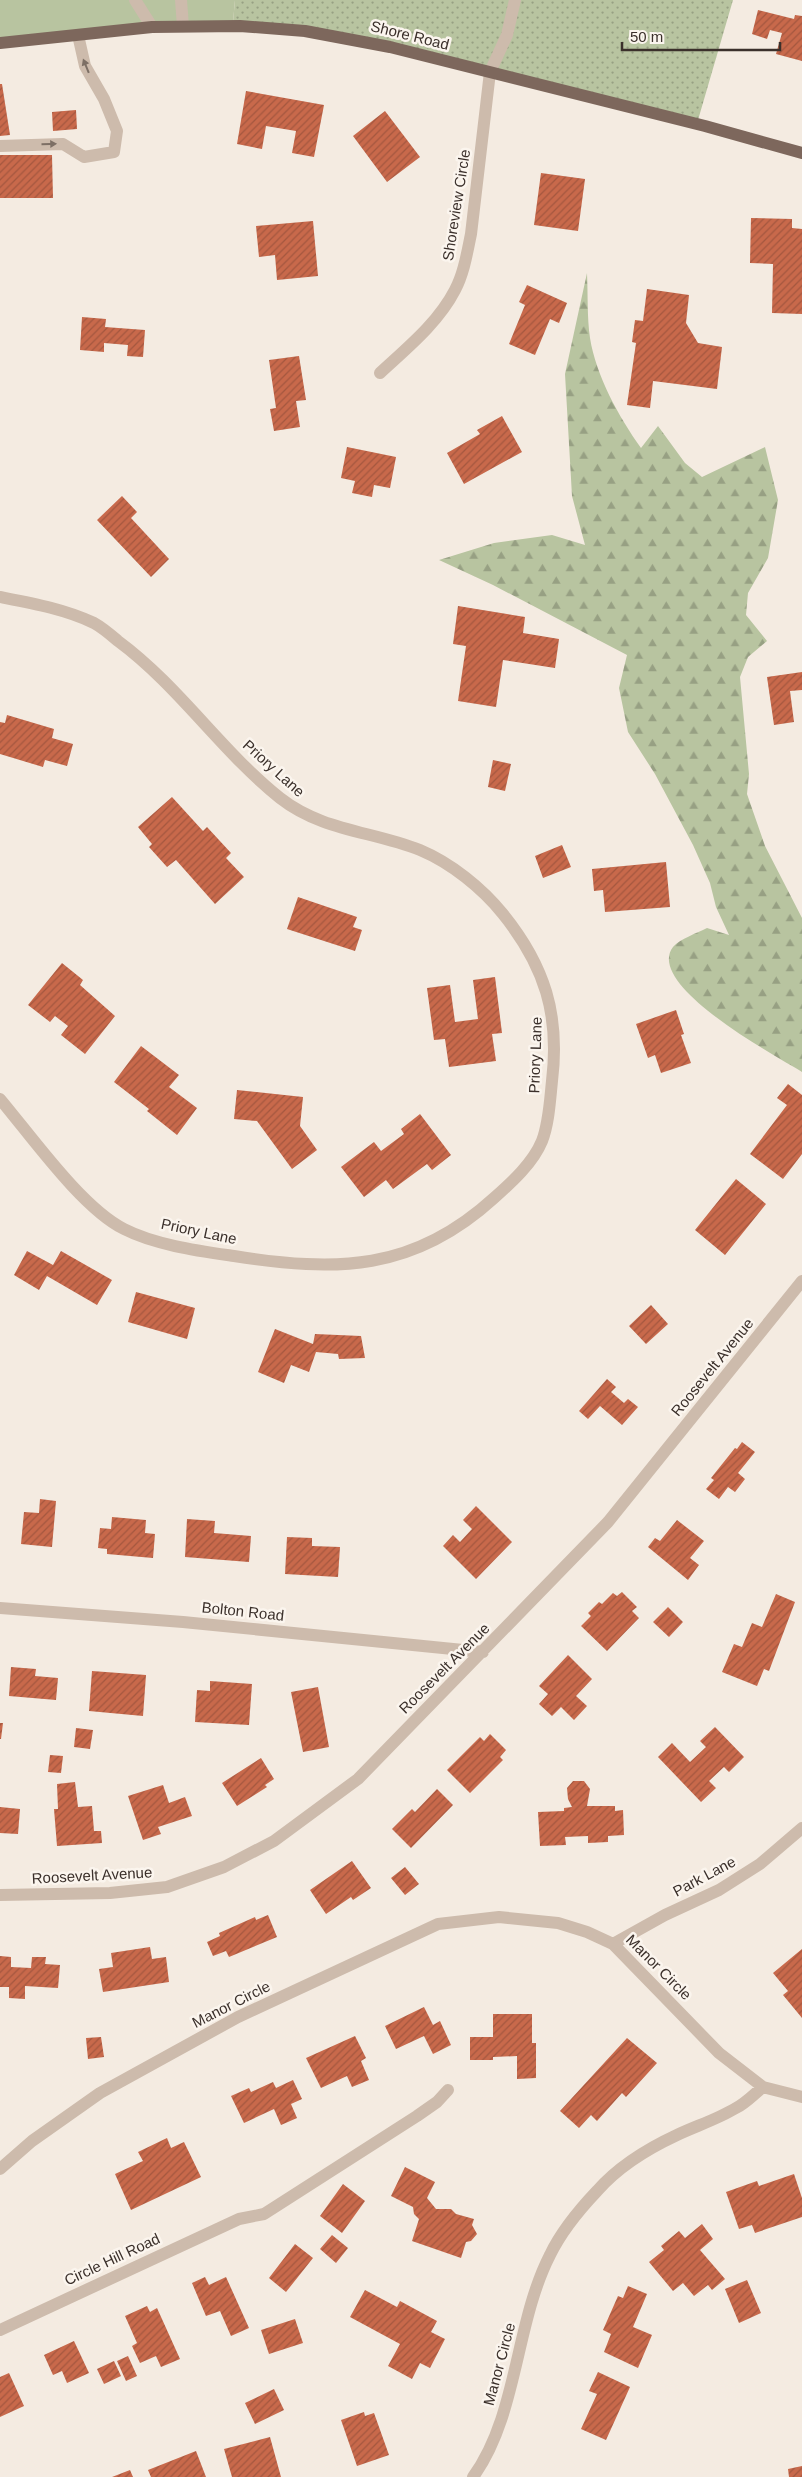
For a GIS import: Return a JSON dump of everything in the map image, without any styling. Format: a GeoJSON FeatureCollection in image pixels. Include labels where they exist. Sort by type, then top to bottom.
{"type":"FeatureCollection","features":[{"type":"Feature","properties":{"kind":"main road","name":"Shore Road"},"geometry":{"type":"LineString","coordinates":[[0,43],[152,27],[240,26],[305,31],[376,43],[802,153]]}},
{"type":"Feature","properties":{"kind":"street"},"geometry":{"type":"LineString","coordinates":[[135,0],[152,27]]}},
{"type":"Feature","properties":{"kind":"street"},"geometry":{"type":"LineString","coordinates":[[180,0],[183,26]]}},
{"type":"Feature","properties":{"kind":"street","name":"Shoreview Circle"},"geometry":{"type":"LineString","coordinates":[[380,373],[419,337],[446,304],[456,288],[466,260],[471,234],[490,72],[507,35],[515,0]]}},
{"type":"Feature","properties":{"kind":"street"},"geometry":{"type":"LineString","coordinates":[[0,146],[62,144],[84,157],[114,152],[116,131],[104,98],[85,66],[78,34]]}},
{"type":"Feature","properties":{"kind":"street","name":"Priory Lane"},"geometry":{"type":"LineString","coordinates":[[0,597],[42,606],[96,624],[149,666],[246,766],[279,797],[300,812],[324,824],[421,851],[449,866],[478,888],[503,913],[536,962],[553,1012],[554,1043],[550,1098],[543,1140],[517,1176],[480,1211],[439,1239],[381,1260],[356,1264],[280,1263],[172,1244],[127,1230],[101,1215],[0,1099]]}},
{"type":"Feature","properties":{"kind":"street","name":"Roosevelt Avenue"},"geometry":{"type":"LineString","coordinates":[[0,1895],[110,1893],[167,1886],[233,1862],[274,1842],[358,1779],[608,1522],[802,1282]]}},
{"type":"Feature","properties":{"kind":"street","name":"Bolton Road"},"geometry":{"type":"LineString","coordinates":[[0,1608],[193,1622],[483,1652]]}},
{"type":"Feature","properties":{"kind":"street","name":"Park Lane"},"geometry":{"type":"LineString","coordinates":[[614,1944],[665,1914],[719,1890],[760,1864],[802,1828]]}},
{"type":"Feature","properties":{"kind":"street","name":"Manor Circle"},"geometry":{"type":"LineString","coordinates":[[0,2169],[32,2141],[117,2084],[238,2017],[438,1924],[499,1916],[520,1918],[558,1923],[587,1932],[614,1944],[667,1997],[701,2036],[763,2087],[737,2108],[674,2136],[633,2160],[598,2190],[568,2226],[549,2256],[531,2306],[499,2425],[481,2466],[473,2477]]}},
{"type":"Feature","properties":{"kind":"street"},"geometry":{"type":"LineString","coordinates":[[763,2087],[802,2097]]}},
{"type":"Feature","properties":{"kind":"street","name":"Circle Hill Road"},"geometry":{"type":"LineString","coordinates":[[0,2330],[239,2219],[264,2214],[417,2116],[437,2102],[448,2090]]}},
{"type":"Feature","properties":{"kind":"green space"},"geometry":{"type":"Polygon","coordinates":[[[0,0],[235,0],[233,22],[0,38],[0,0]]]}},
{"type":"Feature","properties":{"kind":"green space"},"geometry":{"type":"Polygon","coordinates":[[[235,0],[733,0],[698,120],[530,77],[233,22],[235,0]]]}},
{"type":"Feature","properties":{"kind":"green space"},"geometry":{"type":"Polygon","coordinates":[[[587,273],[589,330],[597,367],[617,410],[641,448],[658,426],[685,463],[702,477],[765,447],[778,500],[768,558],[748,593],[746,615],[767,641],[748,657],[740,677],[749,774],[747,794],[765,846],[802,918],[802,1072],[717,1018],[694,999],[677,980],[669,963],[673,947],[694,934],[707,928],[729,935],[716,907],[710,883],[693,845],[655,774],[628,732],[619,688],[627,655],[493,585],[439,560],[494,543],[552,535],[585,545],[572,496],[565,374],[587,273]]]}},
{"type":"Feature","properties":{"kind":"building"},"geometry":{"type":"Polygon","coordinates":[[[758,10],[794,19],[795,15],[802,16],[802,61],[776,54],[782,33],[770,30],[767,39],[752,34],[758,10]]]}},
{"type":"Feature","properties":{"kind":"building"},"geometry":{"type":"Polygon","coordinates":[[[0,84],[2,84],[10,135],[0,136],[0,84]]]}},
{"type":"Feature","properties":{"kind":"building"},"geometry":{"type":"Polygon","coordinates":[[[246,91],[324,105],[314,157],[292,153],[296,131],[266,126],[262,149],[237,144],[246,91]]]}},
{"type":"Feature","properties":{"kind":"building"},"geometry":{"type":"Polygon","coordinates":[[[76,110],[77,129],[53,131],[52,112],[76,110]]]}},
{"type":"Feature","properties":{"kind":"building"},"geometry":{"type":"Polygon","coordinates":[[[385,111],[420,157],[387,182],[353,136],[385,111]]]}},
{"type":"Feature","properties":{"kind":"building"},"geometry":{"type":"Polygon","coordinates":[[[0,155],[52,155],[53,198],[0,198],[0,155]]]}},
{"type":"Feature","properties":{"kind":"building"},"geometry":{"type":"Polygon","coordinates":[[[541,173],[585,179],[578,231],[534,225],[541,173]]]}},
{"type":"Feature","properties":{"kind":"building"},"geometry":{"type":"Polygon","coordinates":[[[751,218],[792,219],[792,228],[802,229],[802,314],[772,313],[773,264],[750,263],[751,218]]]}},
{"type":"Feature","properties":{"kind":"building"},"geometry":{"type":"Polygon","coordinates":[[[313,221],[318,276],[277,280],[275,255],[259,257],[256,226],[313,221]]]}},
{"type":"Feature","properties":{"kind":"building"},"geometry":{"type":"Polygon","coordinates":[[[527,285],[567,303],[559,323],[550,319],[535,355],[509,344],[525,305],[519,302],[527,285]]]}},
{"type":"Feature","properties":{"kind":"building"},"geometry":{"type":"Polygon","coordinates":[[[647,289],[689,295],[686,323],[698,343],[722,347],[717,389],[653,381],[650,408],[627,405],[636,343],[632,342],[635,320],[643,321],[647,289]]]}},
{"type":"Feature","properties":{"kind":"building"},"geometry":{"type":"Polygon","coordinates":[[[82,317],[106,319],[105,327],[145,330],[143,357],[127,356],[128,345],[104,343],[104,352],[80,350],[82,317]]]}},
{"type":"Feature","properties":{"kind":"building"},"geometry":{"type":"Polygon","coordinates":[[[299,356],[306,400],[296,401],[300,427],[274,431],[270,409],[276,408],[269,360],[299,356]]]}},
{"type":"Feature","properties":{"kind":"building"},"geometry":{"type":"Polygon","coordinates":[[[502,416],[522,452],[464,484],[447,453],[480,434],[477,430],[502,416]]]}},
{"type":"Feature","properties":{"kind":"building"},"geometry":{"type":"Polygon","coordinates":[[[347,447],[396,457],[390,488],[374,485],[372,497],[352,493],[355,481],[341,478],[347,447]]]}},
{"type":"Feature","properties":{"kind":"building"},"geometry":{"type":"Polygon","coordinates":[[[122,496],[137,512],[131,518],[169,559],[151,577],[97,520],[122,496]]]}},
{"type":"Feature","properties":{"kind":"building"},"geometry":{"type":"Polygon","coordinates":[[[458,606],[525,617],[523,633],[559,639],[555,668],[503,660],[496,707],[458,701],[466,646],[453,644],[458,606]]]}},
{"type":"Feature","properties":{"kind":"building"},"geometry":{"type":"Polygon","coordinates":[[[802,672],[802,690],[790,691],[794,722],[774,725],[767,677],[802,672]]]}},
{"type":"Feature","properties":{"kind":"building"},"geometry":{"type":"Polygon","coordinates":[[[7,715],[54,729],[52,738],[73,744],[67,766],[45,760],[43,767],[0,754],[0,722],[5,723],[7,715]]]}},
{"type":"Feature","properties":{"kind":"building"},"geometry":{"type":"Polygon","coordinates":[[[493,760],[511,764],[505,791],[488,787],[493,760]]]}},
{"type":"Feature","properties":{"kind":"building"},"geometry":{"type":"Polygon","coordinates":[[[172,797],[203,831],[207,827],[231,853],[226,858],[244,877],[215,904],[176,860],[167,867],[149,847],[152,844],[138,827],[172,797]]]}},
{"type":"Feature","properties":{"kind":"building"},"geometry":{"type":"Polygon","coordinates":[[[562,845],[571,867],[543,878],[535,856],[562,845]]]}},
{"type":"Feature","properties":{"kind":"building"},"geometry":{"type":"Polygon","coordinates":[[[666,862],[670,907],[605,912],[603,890],[594,891],[592,869],[666,862]]]}},
{"type":"Feature","properties":{"kind":"building"},"geometry":{"type":"Polygon","coordinates":[[[298,897],[357,917],[353,927],[362,930],[355,951],[287,929],[298,897]]]}},
{"type":"Feature","properties":{"kind":"building"},"geometry":{"type":"Polygon","coordinates":[[[62,963],[83,980],[80,985],[115,1016],[85,1054],[61,1035],[68,1026],[55,1016],[50,1022],[28,1005],[62,963]]]}},
{"type":"Feature","properties":{"kind":"building"},"geometry":{"type":"Polygon","coordinates":[[[495,977],[502,1033],[492,1034],[496,1061],[449,1067],[445,1039],[434,1040],[427,988],[450,985],[455,1022],[478,1019],[473,980],[495,977]]]}},
{"type":"Feature","properties":{"kind":"building"},"geometry":{"type":"Polygon","coordinates":[[[676,1010],[684,1034],[681,1035],[691,1063],[661,1073],[655,1055],[648,1058],[636,1024],[676,1010]]]}},
{"type":"Feature","properties":{"kind":"building"},"geometry":{"type":"Polygon","coordinates":[[[141,1046],[179,1075],[169,1087],[197,1108],[177,1135],[147,1111],[149,1109],[114,1082],[141,1046]]]}},
{"type":"Feature","properties":{"kind":"building"},"geometry":{"type":"Polygon","coordinates":[[[788,1084],[802,1095],[802,1154],[783,1179],[750,1154],[787,1105],[777,1098],[788,1084]]]}},
{"type":"Feature","properties":{"kind":"building"},"geometry":{"type":"Polygon","coordinates":[[[237,1090],[303,1097],[300,1126],[317,1150],[292,1169],[257,1121],[234,1119],[237,1090]]]}},
{"type":"Feature","properties":{"kind":"building"},"geometry":{"type":"Polygon","coordinates":[[[420,1114],[451,1155],[432,1170],[427,1164],[393,1189],[386,1180],[364,1197],[341,1167],[374,1142],[381,1151],[404,1134],[401,1129],[420,1114]]]}},
{"type":"Feature","properties":{"kind":"building"},"geometry":{"type":"Polygon","coordinates":[[[736,1179],[766,1204],[725,1255],[695,1230],[736,1179]]]}},
{"type":"Feature","properties":{"kind":"building"},"geometry":{"type":"Polygon","coordinates":[[[27,1251],[53,1265],[61,1251],[112,1280],[97,1305],[47,1276],[39,1290],[14,1275],[27,1251]]]}},
{"type":"Feature","properties":{"kind":"building"},"geometry":{"type":"Polygon","coordinates":[[[136,1292],[195,1308],[187,1339],[128,1322],[136,1292]]]}},
{"type":"Feature","properties":{"kind":"building"},"geometry":{"type":"Polygon","coordinates":[[[651,1305],[668,1324],[646,1344],[629,1326],[651,1305]]]}},
{"type":"Feature","properties":{"kind":"building"},"geometry":{"type":"Polygon","coordinates":[[[275,1329],[313,1344],[315,1334],[361,1336],[365,1358],[339,1359],[338,1354],[316,1352],[309,1372],[291,1365],[284,1383],[258,1372],[275,1329]]]}},
{"type":"Feature","properties":{"kind":"building"},"geometry":{"type":"Polygon","coordinates":[[[607,1379],[616,1387],[611,1392],[624,1403],[628,1399],[638,1407],[622,1425],[600,1406],[588,1419],[579,1411],[607,1379]]]}},
{"type":"Feature","properties":{"kind":"building"},"geometry":{"type":"Polygon","coordinates":[[[742,1442],[755,1452],[738,1473],[745,1479],[735,1492],[728,1487],[719,1499],[706,1489],[714,1480],[711,1478],[742,1442]]]}},
{"type":"Feature","properties":{"kind":"building"},"geometry":{"type":"Polygon","coordinates":[[[40,1499],[56,1501],[52,1547],[21,1544],[24,1512],[39,1513],[40,1499]]]}},
{"type":"Feature","properties":{"kind":"building"},"geometry":{"type":"Polygon","coordinates":[[[476,1506],[512,1542],[476,1579],[443,1546],[453,1535],[460,1542],[472,1529],[463,1520],[476,1506]]]}},
{"type":"Feature","properties":{"kind":"building"},"geometry":{"type":"Polygon","coordinates":[[[112,1517],[146,1520],[145,1533],[155,1534],[153,1558],[107,1554],[107,1549],[98,1548],[100,1528],[111,1529],[112,1517]]]}},
{"type":"Feature","properties":{"kind":"building"},"geometry":{"type":"Polygon","coordinates":[[[187,1519],[215,1521],[214,1533],[251,1536],[249,1562],[185,1557],[187,1519]]]}},
{"type":"Feature","properties":{"kind":"building"},"geometry":{"type":"Polygon","coordinates":[[[677,1520],[704,1541],[690,1558],[699,1565],[688,1580],[648,1547],[655,1538],[660,1541],[677,1520]]]}},
{"type":"Feature","properties":{"kind":"building"},"geometry":{"type":"Polygon","coordinates":[[[287,1537],[312,1538],[312,1546],[340,1547],[338,1577],[285,1574],[287,1537]]]}},
{"type":"Feature","properties":{"kind":"building"},"geometry":{"type":"Polygon","coordinates":[[[622,1592],[637,1607],[632,1611],[639,1618],[607,1651],[581,1626],[591,1616],[588,1613],[599,1602],[602,1604],[613,1593],[617,1596],[622,1592]]]}},
{"type":"Feature","properties":{"kind":"building"},"geometry":{"type":"Polygon","coordinates":[[[776,1594],[795,1602],[769,1671],[764,1669],[757,1686],[722,1672],[734,1644],[742,1647],[752,1623],[762,1627],[776,1594]]]}},
{"type":"Feature","properties":{"kind":"building"},"geometry":{"type":"Polygon","coordinates":[[[668,1607],[683,1622],[669,1637],[653,1622],[668,1607]]]}},
{"type":"Feature","properties":{"kind":"building"},"geometry":{"type":"Polygon","coordinates":[[[568,1655],[592,1679],[576,1696],[587,1706],[574,1720],[561,1707],[552,1716],[539,1704],[548,1694],[539,1686],[568,1655]]]}},
{"type":"Feature","properties":{"kind":"building"},"geometry":{"type":"Polygon","coordinates":[[[11,1667],[36,1669],[35,1676],[58,1678],[56,1700],[9,1696],[11,1667]]]}},
{"type":"Feature","properties":{"kind":"building"},"geometry":{"type":"Polygon","coordinates":[[[92,1671],[146,1675],[143,1716],[89,1711],[92,1671]]]}},
{"type":"Feature","properties":{"kind":"building"},"geometry":{"type":"Polygon","coordinates":[[[210,1681],[252,1684],[249,1725],[195,1722],[197,1690],[210,1691],[210,1681]]]}},
{"type":"Feature","properties":{"kind":"building"},"geometry":{"type":"Polygon","coordinates":[[[318,1687],[329,1747],[303,1752],[291,1692],[318,1687]]]}},
{"type":"Feature","properties":{"kind":"building"},"geometry":{"type":"Polygon","coordinates":[[[0,1723],[3,1723],[1,1739],[0,1739],[0,1723]]]}},
{"type":"Feature","properties":{"kind":"building"},"geometry":{"type":"Polygon","coordinates":[[[715,1727],[744,1757],[729,1772],[724,1767],[709,1781],[716,1788],[701,1802],[658,1757],[672,1743],[690,1762],[706,1747],[700,1741],[715,1727]]]}},
{"type":"Feature","properties":{"kind":"building"},"geometry":{"type":"Polygon","coordinates":[[[76,1728],[93,1730],[90,1749],[74,1747],[76,1728]]]}},
{"type":"Feature","properties":{"kind":"building"},"geometry":{"type":"Polygon","coordinates":[[[490,1734],[506,1750],[500,1757],[503,1760],[470,1793],[447,1770],[480,1737],[484,1741],[490,1734]]]}},
{"type":"Feature","properties":{"kind":"building"},"geometry":{"type":"Polygon","coordinates":[[[50,1755],[63,1756],[61,1773],[48,1772],[50,1755]]]}},
{"type":"Feature","properties":{"kind":"building"},"geometry":{"type":"Polygon","coordinates":[[[261,1758],[274,1779],[265,1785],[267,1787],[237,1806],[222,1783],[261,1758]]]}},
{"type":"Feature","properties":{"kind":"building"},"geometry":{"type":"Polygon","coordinates":[[[573,1781],[584,1781],[590,1789],[587,1806],[615,1806],[615,1811],[623,1810],[624,1835],[608,1836],[608,1842],[588,1843],[588,1836],[565,1837],[566,1845],[540,1846],[538,1812],[564,1811],[564,1808],[572,1807],[568,1799],[567,1788],[573,1781]]]}},
{"type":"Feature","properties":{"kind":"building"},"geometry":{"type":"Polygon","coordinates":[[[75,1782],[78,1807],[92,1806],[94,1831],[101,1831],[102,1843],[57,1846],[54,1809],[58,1809],[57,1784],[75,1782]]]}},
{"type":"Feature","properties":{"kind":"building"},"geometry":{"type":"Polygon","coordinates":[[[163,1785],[169,1803],[185,1797],[192,1816],[158,1827],[161,1834],[143,1840],[128,1796],[163,1785]]]}},
{"type":"Feature","properties":{"kind":"building"},"geometry":{"type":"Polygon","coordinates":[[[437,1789],[453,1805],[411,1848],[392,1829],[412,1809],[415,1812],[437,1789]]]}},
{"type":"Feature","properties":{"kind":"building"},"geometry":{"type":"Polygon","coordinates":[[[0,1807],[20,1809],[18,1834],[0,1833],[0,1807]]]}},
{"type":"Feature","properties":{"kind":"building"},"geometry":{"type":"Polygon","coordinates":[[[352,1861],[371,1888],[353,1900],[351,1897],[326,1914],[310,1890],[352,1861]]]}},
{"type":"Feature","properties":{"kind":"building"},"geometry":{"type":"Polygon","coordinates":[[[405,1867],[419,1884],[405,1895],[391,1878],[405,1867]]]}},
{"type":"Feature","properties":{"kind":"building"},"geometry":{"type":"Polygon","coordinates":[[[268,1915],[277,1937],[229,1957],[226,1951],[213,1956],[207,1942],[220,1936],[219,1933],[255,1917],[256,1920],[268,1915]]]}},
{"type":"Feature","properties":{"kind":"building"},"geometry":{"type":"Polygon","coordinates":[[[150,1947],[152,1959],[166,1957],[169,1982],[103,1992],[99,1969],[113,1967],[111,1953],[150,1947]]]}},
{"type":"Feature","properties":{"kind":"building"},"geometry":{"type":"Polygon","coordinates":[[[802,1949],[802,2018],[783,1995],[788,1991],[773,1973],[802,1949]]]}},
{"type":"Feature","properties":{"kind":"building"},"geometry":{"type":"Polygon","coordinates":[[[0,1956],[11,1957],[11,1967],[31,1968],[32,1957],[46,1957],[45,1964],[60,1965],[58,1988],[25,1986],[25,1999],[9,1998],[9,1987],[0,1987],[0,1956]]]}},
{"type":"Feature","properties":{"kind":"building"},"geometry":{"type":"Polygon","coordinates":[[[424,2007],[433,2025],[440,2021],[451,2045],[433,2054],[424,2036],[396,2049],[385,2026],[424,2007]]]}},
{"type":"Feature","properties":{"kind":"building"},"geometry":{"type":"Polygon","coordinates":[[[493,2014],[532,2014],[532,2043],[536,2043],[536,2078],[517,2079],[517,2056],[493,2057],[493,2060],[470,2060],[470,2037],[493,2037],[493,2014]]]}},
{"type":"Feature","properties":{"kind":"building"},"geometry":{"type":"Polygon","coordinates":[[[355,2036],[366,2058],[361,2061],[369,2080],[352,2087],[347,2076],[321,2088],[306,2058],[355,2036]]]}},
{"type":"Feature","properties":{"kind":"building"},"geometry":{"type":"Polygon","coordinates":[[[101,2037],[104,2057],[88,2059],[86,2038],[101,2037]]]}},
{"type":"Feature","properties":{"kind":"building"},"geometry":{"type":"Polygon","coordinates":[[[627,2038],[657,2063],[626,2097],[622,2093],[597,2121],[591,2115],[579,2128],[560,2111],[627,2038]]]}},
{"type":"Feature","properties":{"kind":"building"},"geometry":{"type":"Polygon","coordinates":[[[293,2080],[302,2099],[291,2104],[297,2118],[281,2125],[274,2109],[244,2123],[231,2096],[249,2088],[251,2092],[273,2082],[276,2088],[293,2080]]]}},
{"type":"Feature","properties":{"kind":"building"},"geometry":{"type":"Polygon","coordinates":[[[167,2138],[171,2148],[184,2142],[201,2177],[131,2210],[115,2174],[143,2161],[138,2152],[167,2138]]]}},
{"type":"Feature","properties":{"kind":"building"},"geometry":{"type":"Polygon","coordinates":[[[405,2167],[435,2182],[427,2198],[436,2209],[451,2209],[456,2214],[474,2219],[472,2225],[477,2234],[471,2241],[466,2242],[461,2258],[412,2241],[419,2219],[414,2214],[413,2207],[391,2196],[405,2167]]]}},
{"type":"Feature","properties":{"kind":"building"},"geometry":{"type":"Polygon","coordinates":[[[794,2174],[802,2198],[802,2217],[755,2233],[752,2225],[739,2229],[726,2192],[757,2181],[759,2186],[794,2174]]]}},
{"type":"Feature","properties":{"kind":"building"},"geometry":{"type":"Polygon","coordinates":[[[343,2184],[365,2201],[342,2233],[320,2216],[343,2184]]]}},
{"type":"Feature","properties":{"kind":"building"},"geometry":{"type":"Polygon","coordinates":[[[702,2224],[713,2239],[700,2250],[725,2279],[712,2290],[708,2285],[694,2296],[683,2283],[673,2291],[649,2262],[664,2250],[661,2246],[679,2231],[685,2238],[702,2224]]]}},
{"type":"Feature","properties":{"kind":"building"},"geometry":{"type":"Polygon","coordinates":[[[332,2235],[348,2248],[336,2263],[320,2249],[332,2235]]]}},
{"type":"Feature","properties":{"kind":"building"},"geometry":{"type":"Polygon","coordinates":[[[295,2244],[313,2258],[286,2292],[269,2278],[295,2244]]]}},
{"type":"Feature","properties":{"kind":"building"},"geometry":{"type":"Polygon","coordinates":[[[205,2277],[209,2285],[226,2277],[249,2328],[231,2336],[220,2311],[206,2316],[192,2283],[205,2277]]]}},
{"type":"Feature","properties":{"kind":"building"},"geometry":{"type":"Polygon","coordinates":[[[747,2280],[761,2313],[739,2323],[725,2289],[747,2280]]]}},
{"type":"Feature","properties":{"kind":"building"},"geometry":{"type":"Polygon","coordinates":[[[628,2286],[647,2294],[633,2327],[652,2335],[638,2368],[604,2352],[611,2334],[603,2330],[618,2296],[623,2298],[628,2286]]]}},
{"type":"Feature","properties":{"kind":"building"},"geometry":{"type":"Polygon","coordinates":[[[365,2290],[397,2307],[400,2301],[437,2321],[431,2332],[445,2339],[430,2368],[420,2363],[412,2379],[388,2366],[400,2344],[350,2317],[365,2290]]]}},
{"type":"Feature","properties":{"kind":"building"},"geometry":{"type":"Polygon","coordinates":[[[147,2306],[150,2312],[157,2308],[180,2359],[161,2367],[156,2356],[140,2363],[132,2346],[137,2343],[125,2316],[147,2306]]]}},
{"type":"Feature","properties":{"kind":"building"},"geometry":{"type":"Polygon","coordinates":[[[295,2319],[303,2343],[269,2354],[261,2330],[295,2319]]]}},
{"type":"Feature","properties":{"kind":"building"},"geometry":{"type":"Polygon","coordinates":[[[74,2341],[89,2373],[67,2383],[62,2371],[53,2375],[44,2355],[74,2341]]]}},
{"type":"Feature","properties":{"kind":"building"},"geometry":{"type":"Polygon","coordinates":[[[128,2356],[137,2376],[126,2381],[117,2361],[128,2356]]]}},
{"type":"Feature","properties":{"kind":"building"},"geometry":{"type":"Polygon","coordinates":[[[114,2361],[121,2376],[104,2384],[97,2369],[114,2361]]]}},
{"type":"Feature","properties":{"kind":"building"},"geometry":{"type":"Polygon","coordinates":[[[598,2372],[630,2387],[606,2440],[581,2429],[597,2394],[589,2391],[598,2372]]]}},
{"type":"Feature","properties":{"kind":"building"},"geometry":{"type":"Polygon","coordinates":[[[9,2373],[24,2406],[0,2417],[0,2377],[9,2373]]]}},
{"type":"Feature","properties":{"kind":"building"},"geometry":{"type":"Polygon","coordinates":[[[274,2389],[284,2410],[255,2424],[245,2403],[274,2389]]]}},
{"type":"Feature","properties":{"kind":"building"},"geometry":{"type":"Polygon","coordinates":[[[364,2412],[365,2416],[374,2413],[389,2455],[357,2466],[341,2420],[364,2412]]]}},
{"type":"Feature","properties":{"kind":"building"},"geometry":{"type":"Polygon","coordinates":[[[270,2437],[281,2477],[232,2477],[224,2449],[270,2437]]]}},
{"type":"Feature","properties":{"kind":"building"},"geometry":{"type":"Polygon","coordinates":[[[196,2451],[206,2477],[151,2477],[148,2470],[196,2451]]]}},
{"type":"Feature","properties":{"kind":"building"},"geometry":{"type":"Polygon","coordinates":[[[802,2466],[802,2477],[789,2477],[788,2469],[802,2466]]]}},
{"type":"Feature","properties":{"kind":"building"},"geometry":{"type":"Polygon","coordinates":[[[130,2470],[133,2477],[112,2477],[130,2470]]]}}]}
